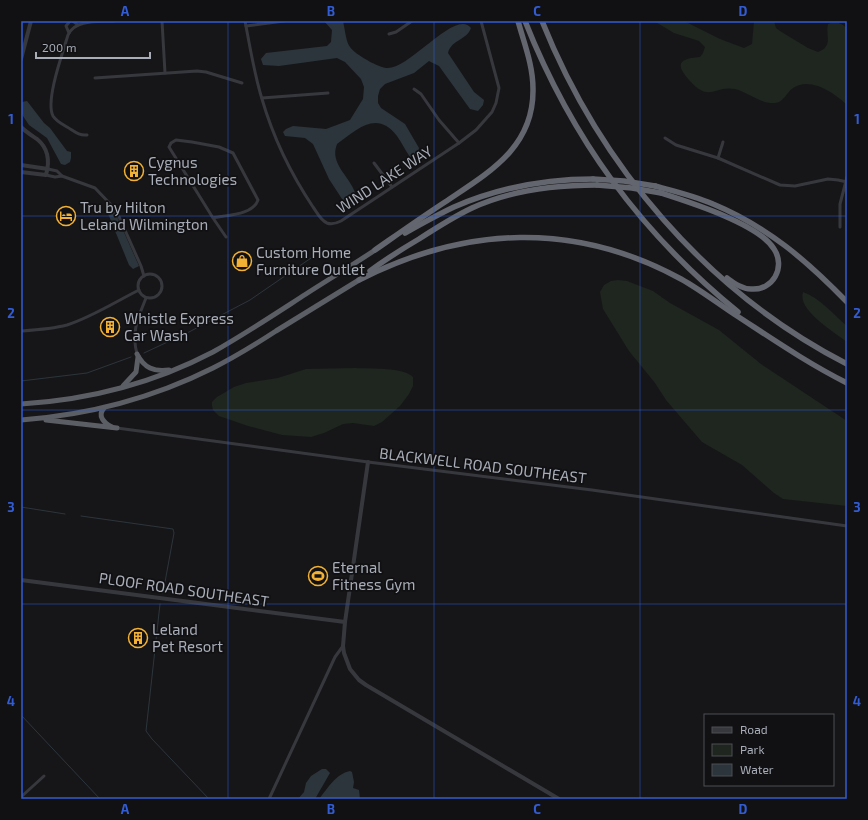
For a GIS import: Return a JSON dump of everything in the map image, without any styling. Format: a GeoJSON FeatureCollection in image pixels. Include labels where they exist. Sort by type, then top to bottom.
{"type":"FeatureCollection","features":[{"type":"Feature","properties":{"kind":"highway"},"geometry":{"type":"LineString","coordinates":[[21,404],[66,399],[120,388],[176,369],[212,352],[250,331],[375,250],[490,172],[509,155],[519,141],[529,119],[533,100],[529,59],[518,21]]}},
{"type":"Feature","properties":{"kind":"highway"},"geometry":{"type":"LineString","coordinates":[[525,21],[542,62],[568,114],[593,154],[623,196],[663,243],[710,289],[746,319],[783,346]]}},
{"type":"Feature","properties":{"kind":"highway"},"geometry":{"type":"LineString","coordinates":[[542,21],[565,74],[596,129],[624,171],[660,216],[700,258],[741,294],[814,346],[847,364]]}},
{"type":"Feature","properties":{"kind":"highway"},"geometry":{"type":"LineString","coordinates":[[375,250],[442,213],[487,195],[507,189],[542,182],[593,179],[624,181],[655,186],[712,203],[757,226],[800,256],[847,302]]}},
{"type":"Feature","properties":{"kind":"highway"},"geometry":{"type":"LineString","coordinates":[[359,280],[385,260],[446,222],[482,204],[508,195],[537,189],[568,186],[597,185],[632,188],[661,194],[705,208],[737,222],[767,241],[774,249],[779,260],[779,264],[777,274],[771,282],[763,288],[752,289],[734,283],[700,258]]}},
{"type":"Feature","properties":{"kind":"highway"},"geometry":{"type":"LineString","coordinates":[[21,420],[37,419],[104,408],[159,391],[213,368],[359,280],[403,259],[442,247],[487,239],[538,238],[568,241],[621,253],[669,273],[708,296],[783,346],[847,383]]}},
{"type":"Feature","properties":{"kind":"highway"},"geometry":{"type":"LineString","coordinates":[[138,354],[143,364],[153,370],[176,369]]}},
{"type":"Feature","properties":{"kind":"highway"},"geometry":{"type":"LineString","coordinates":[[120,388],[132,378],[136,372],[138,354]]}},
{"type":"Feature","properties":{"kind":"highway"},"geometry":{"type":"LineString","coordinates":[[104,408],[101,413],[101,418],[107,424],[117,428]]}},
{"type":"Feature","properties":{"kind":"highway"},"geometry":{"type":"LineString","coordinates":[[37,419],[117,428]]}},
{"type":"Feature","properties":{"kind":"street"},"geometry":{"type":"LineString","coordinates":[[21,59],[31,21]]}},
{"type":"Feature","properties":{"kind":"street"},"geometry":{"type":"LineString","coordinates":[[69,33],[66,26],[72,21],[78,25]]}},
{"type":"Feature","properties":{"kind":"street"},"geometry":{"type":"LineString","coordinates":[[87,135],[77,133],[60,123],[54,116],[51,110],[52,90],[69,33],[73,27],[78,25],[114,21]]}},
{"type":"Feature","properties":{"kind":"street"},"geometry":{"type":"LineString","coordinates":[[162,21],[165,73]]}},
{"type":"Feature","properties":{"kind":"street","name":"WIND LAKE WAY"},"geometry":{"type":"LineString","coordinates":[[245,21],[254,68],[272,127],[290,167],[309,201],[324,221],[332,224],[338,222],[459,143],[476,130],[489,116],[495,107],[498,93],[498,83],[481,21]]}},
{"type":"Feature","properties":{"kind":"street"},"geometry":{"type":"LineString","coordinates":[[246,26],[284,21]]}},
{"type":"Feature","properties":{"kind":"street"},"geometry":{"type":"LineString","coordinates":[[389,34],[396,32],[412,21]]}},
{"type":"Feature","properties":{"kind":"street"},"geometry":{"type":"LineString","coordinates":[[95,78],[202,71],[242,83]]}},
{"type":"Feature","properties":{"kind":"street"},"geometry":{"type":"LineString","coordinates":[[414,89],[421,94],[439,120],[459,143]]}},
{"type":"Feature","properties":{"kind":"street"},"geometry":{"type":"LineString","coordinates":[[262,98],[328,93]]}},
{"type":"Feature","properties":{"kind":"street"},"geometry":{"type":"LineString","coordinates":[[21,127],[44,148],[48,158],[48,169],[46,175]]}},
{"type":"Feature","properties":{"kind":"street"},"geometry":{"type":"LineString","coordinates":[[21,132],[28,133]]}},
{"type":"Feature","properties":{"kind":"street"},"geometry":{"type":"LineString","coordinates":[[665,138],[676,145],[718,158],[780,185],[795,186],[828,179],[846,182]]}},
{"type":"Feature","properties":{"kind":"street"},"geometry":{"type":"LineString","coordinates":[[213,218],[249,211],[256,205],[258,200],[233,153],[219,147],[192,142],[176,140],[170,143],[169,147],[213,218],[226,237]]}},
{"type":"Feature","properties":{"kind":"street"},"geometry":{"type":"LineString","coordinates":[[718,158],[724,142]]}},
{"type":"Feature","properties":{"kind":"street"},"geometry":{"type":"LineString","coordinates":[[374,163],[392,187]]}},
{"type":"Feature","properties":{"kind":"street"},"geometry":{"type":"LineString","coordinates":[[21,166],[57,171],[62,176],[94,188],[116,210],[142,266],[144,276],[139,283],[140,294],[146,298],[158,295],[162,285],[158,278],[153,275],[144,276]]}},
{"type":"Feature","properties":{"kind":"street"},"geometry":{"type":"LineString","coordinates":[[21,172],[56,177],[62,176]]}},
{"type":"Feature","properties":{"kind":"street"},"geometry":{"type":"LineString","coordinates":[[840,227],[840,204],[847,177]]}},
{"type":"Feature","properties":{"kind":"street"},"geometry":{"type":"LineString","coordinates":[[21,332],[54,328],[72,323],[85,318],[139,290]]}},
{"type":"Feature","properties":{"kind":"street"},"geometry":{"type":"LineString","coordinates":[[138,354],[134,343],[134,332],[146,298]]}},
{"type":"Feature","properties":{"kind":"street","name":"BLACKWELL ROAD SOUTHEAST"},"geometry":{"type":"LineString","coordinates":[[117,428],[368,462],[592,490],[847,526]]}},
{"type":"Feature","properties":{"kind":"street"},"geometry":{"type":"LineString","coordinates":[[368,462],[345,622],[343,646],[350,669],[359,680],[366,685],[560,799]]}},
{"type":"Feature","properties":{"kind":"street","name":"PLOOF ROAD SOUTHEAST"},"geometry":{"type":"LineString","coordinates":[[21,580],[345,622]]}},
{"type":"Feature","properties":{"kind":"street"},"geometry":{"type":"LineString","coordinates":[[269,799],[335,656],[343,646]]}},
{"type":"Feature","properties":{"kind":"street"},"geometry":{"type":"LineString","coordinates":[[21,797],[44,776]]}},
{"type":"Feature","properties":{"kind":"green space"},"geometry":{"type":"Polygon","coordinates":[[[654,21],[684,21],[720,39],[744,48],[752,44],[754,21],[774,21],[776,28],[780,31],[808,48],[818,52],[826,47],[828,40],[828,24],[840,24],[847,28],[847,105],[829,91],[807,84],[793,88],[778,103],[764,102],[735,89],[728,88],[712,92],[703,91],[685,75],[682,70],[681,63],[687,59],[700,57],[705,47],[699,41],[674,33],[654,21]]]}},
{"type":"Feature","properties":{"kind":"green space"},"geometry":{"type":"Polygon","coordinates":[[[611,281],[627,281],[653,291],[670,303],[719,330],[761,364],[847,421],[847,506],[783,499],[742,465],[702,442],[666,400],[655,383],[629,351],[603,309],[600,292],[604,285],[611,281]]]}},
{"type":"Feature","properties":{"kind":"green space"},"geometry":{"type":"Polygon","coordinates":[[[803,292],[821,302],[847,326],[847,342],[826,327],[811,313],[803,299],[803,292]]]}},
{"type":"Feature","properties":{"kind":"green space"},"geometry":{"type":"Polygon","coordinates":[[[356,368],[395,370],[413,377],[413,386],[400,406],[382,422],[374,426],[353,423],[343,424],[311,437],[282,435],[248,426],[219,416],[213,410],[212,402],[217,397],[234,387],[246,383],[278,378],[306,369],[356,368]]]}},
{"type":"Feature","properties":{"kind":"water"},"geometry":{"type":"Polygon","coordinates":[[[324,21],[343,21],[347,40],[351,48],[360,56],[386,68],[396,66],[407,60],[454,26],[464,24],[471,28],[469,32],[452,45],[448,53],[474,92],[484,100],[483,105],[478,111],[470,109],[439,66],[429,61],[414,73],[385,84],[380,89],[378,103],[381,108],[405,124],[419,148],[417,155],[410,157],[397,136],[389,128],[382,124],[374,123],[359,128],[337,144],[335,151],[338,164],[355,193],[354,205],[350,207],[344,202],[329,179],[313,144],[305,138],[285,136],[283,132],[293,126],[326,129],[350,120],[363,99],[364,87],[361,79],[345,62],[337,58],[279,66],[263,65],[261,59],[266,53],[327,46],[331,42],[332,30],[324,21]]]}},
{"type":"Feature","properties":{"kind":"water"},"geometry":{"type":"Polygon","coordinates":[[[27,101],[67,151],[71,152],[70,162],[65,165],[61,164],[47,138],[29,125],[21,112],[22,102],[27,101]]]}},
{"type":"Feature","properties":{"kind":"water"},"geometry":{"type":"Polygon","coordinates":[[[109,210],[115,212],[139,266],[133,269],[129,265],[107,212],[109,210]]]}},
{"type":"Feature","properties":{"kind":"water"},"geometry":{"type":"Polygon","coordinates":[[[322,769],[326,769],[330,773],[315,799],[298,799],[304,792],[306,783],[311,776],[322,769]]]}},
{"type":"Feature","properties":{"kind":"water"},"geometry":{"type":"Polygon","coordinates":[[[350,771],[352,772],[354,782],[353,788],[359,790],[360,799],[319,799],[336,778],[350,771]]]}},
{"type":"Feature","properties":{"kind":"waterway"},"geometry":{"type":"LineString","coordinates":[[144,353],[189,332],[250,300],[314,256]]}},
{"type":"Feature","properties":{"kind":"waterway"},"geometry":{"type":"LineString","coordinates":[[21,381],[87,373],[131,357]]}},
{"type":"Feature","properties":{"kind":"waterway"},"geometry":{"type":"LineString","coordinates":[[21,507],[65,514]]}},
{"type":"Feature","properties":{"kind":"waterway"},"geometry":{"type":"LineString","coordinates":[[81,516],[173,529],[174,533],[163,593]]}},
{"type":"Feature","properties":{"kind":"waterway"},"geometry":{"type":"LineString","coordinates":[[160,604],[146,731],[209,799]]}},
{"type":"Feature","properties":{"kind":"waterway"},"geometry":{"type":"LineString","coordinates":[[21,715],[100,799]]}},
{"type":"Feature","properties":{"kind":"place","name":"Cygnus Technologies"},"geometry":{"type":"Point","coordinates":[134,171]}},
{"type":"Feature","properties":{"kind":"place","name":"Tru by Hilton Leland Wilmington"},"geometry":{"type":"Point","coordinates":[66,216]}},
{"type":"Feature","properties":{"kind":"place","name":"Custom Home Furniture Outlet"},"geometry":{"type":"Point","coordinates":[242,261]}},
{"type":"Feature","properties":{"kind":"place","name":"Whistle Express Car Wash"},"geometry":{"type":"Point","coordinates":[110,327]}},
{"type":"Feature","properties":{"kind":"place","name":"Eternal Fitness Gym"},"geometry":{"type":"Point","coordinates":[318,576]}},
{"type":"Feature","properties":{"kind":"place","name":"Leland Pet Resort"},"geometry":{"type":"Point","coordinates":[138,638]}}]}
